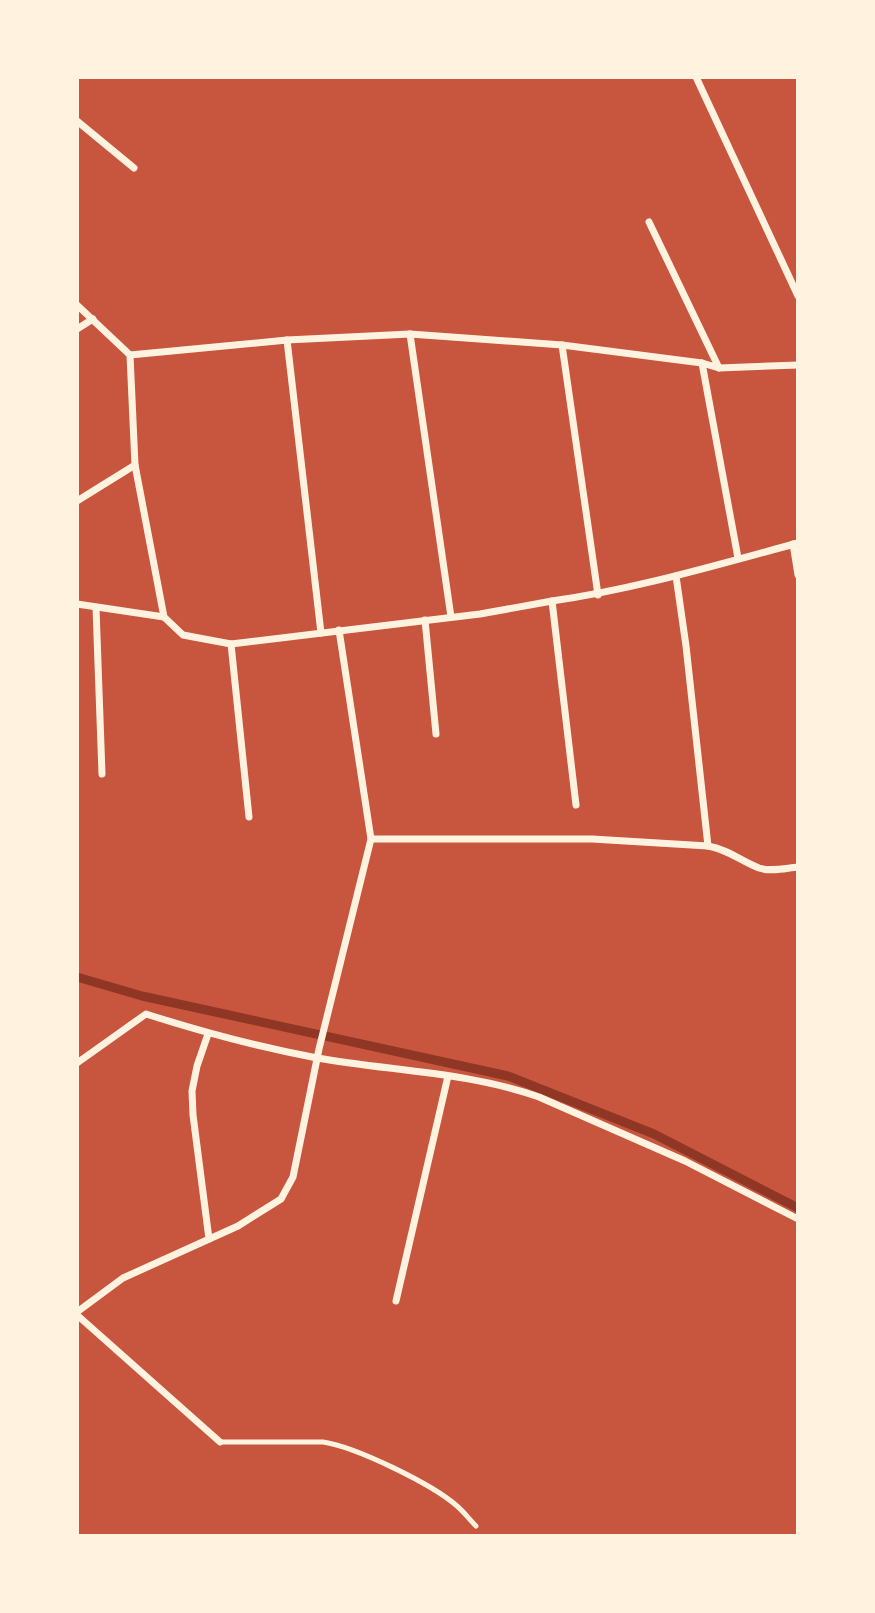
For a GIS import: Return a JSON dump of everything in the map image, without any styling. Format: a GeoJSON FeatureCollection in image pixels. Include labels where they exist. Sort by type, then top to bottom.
{"type":"FeatureCollection","features":[{"type":"Feature","properties":{"kind":"street"},"geometry":{"type":"LineString","coordinates":[[696,77],[798,296]]}},
{"type":"Feature","properties":{"kind":"street"},"geometry":{"type":"LineString","coordinates":[[77,121],[134,168]]}},
{"type":"Feature","properties":{"kind":"street"},"geometry":{"type":"LineString","coordinates":[[649,222],[719,368]]}},
{"type":"Feature","properties":{"kind":"street"},"geometry":{"type":"LineString","coordinates":[[77,305],[130,355],[135,465],[164,617],[183,635],[231,644],[451,617],[598,595],[795,543],[798,576]]}},
{"type":"Feature","properties":{"kind":"street"},"geometry":{"type":"LineString","coordinates":[[77,329],[93,318]]}},
{"type":"Feature","properties":{"kind":"street"},"geometry":{"type":"LineString","coordinates":[[130,355],[287,340],[410,334],[562,345],[702,363],[719,368],[798,365]]}},
{"type":"Feature","properties":{"kind":"street"},"geometry":{"type":"LineString","coordinates":[[410,334],[451,617]]}},
{"type":"Feature","properties":{"kind":"street"},"geometry":{"type":"LineString","coordinates":[[287,340],[321,633]]}},
{"type":"Feature","properties":{"kind":"street"},"geometry":{"type":"LineString","coordinates":[[562,345],[598,595]]}},
{"type":"Feature","properties":{"kind":"street"},"geometry":{"type":"LineString","coordinates":[[702,363],[738,558]]}},
{"type":"Feature","properties":{"kind":"street"},"geometry":{"type":"LineString","coordinates":[[77,501],[135,465]]}},
{"type":"Feature","properties":{"kind":"street"},"geometry":{"type":"LineString","coordinates":[[676,576],[708,846]]}},
{"type":"Feature","properties":{"kind":"street"},"geometry":{"type":"LineString","coordinates":[[552,601],[576,805]]}},
{"type":"Feature","properties":{"kind":"street"},"geometry":{"type":"LineString","coordinates":[[77,604],[164,617]]}},
{"type":"Feature","properties":{"kind":"street"},"geometry":{"type":"LineString","coordinates":[[96,608],[102,774]]}},
{"type":"Feature","properties":{"kind":"street"},"geometry":{"type":"LineString","coordinates":[[425,620],[436,734]]}},
{"type":"Feature","properties":{"kind":"street"},"geometry":{"type":"LineString","coordinates":[[220,1442],[77,1313],[123,1278],[238,1226],[281,1199],[293,1177],[319,1049],[371,839],[339,631]]}},
{"type":"Feature","properties":{"kind":"street"},"geometry":{"type":"LineString","coordinates":[[231,644],[249,817]]}},
{"type":"Feature","properties":{"kind":"street"},"geometry":{"type":"LineString","coordinates":[[371,839],[592,839],[708,846],[723,849],[769,870],[798,867]]}},
{"type":"Feature","properties":{"kind":"street"},"geometry":{"type":"LineString","coordinates":[[77,1063],[146,1014],[208,1034],[317,1058],[514,1088],[685,1161],[798,1219]]}},
{"type":"Feature","properties":{"kind":"street"},"geometry":{"type":"LineString","coordinates":[[208,1034],[197,1066],[192,1103],[209,1239]]}},
{"type":"Feature","properties":{"kind":"street"},"geometry":{"type":"LineString","coordinates":[[396,1301],[448,1076]]}},
{"type":"Feature","properties":{"kind":"lane"},"geometry":{"type":"LineString","coordinates":[[220,1442],[339,1444],[371,1457],[436,1491],[457,1505],[476,1526]]}},
{"type":"Feature","properties":{"kind":"waterway"},"geometry":{"type":"LineString","coordinates":[[77,977],[142,996],[508,1076],[654,1134],[798,1208]]}}]}
